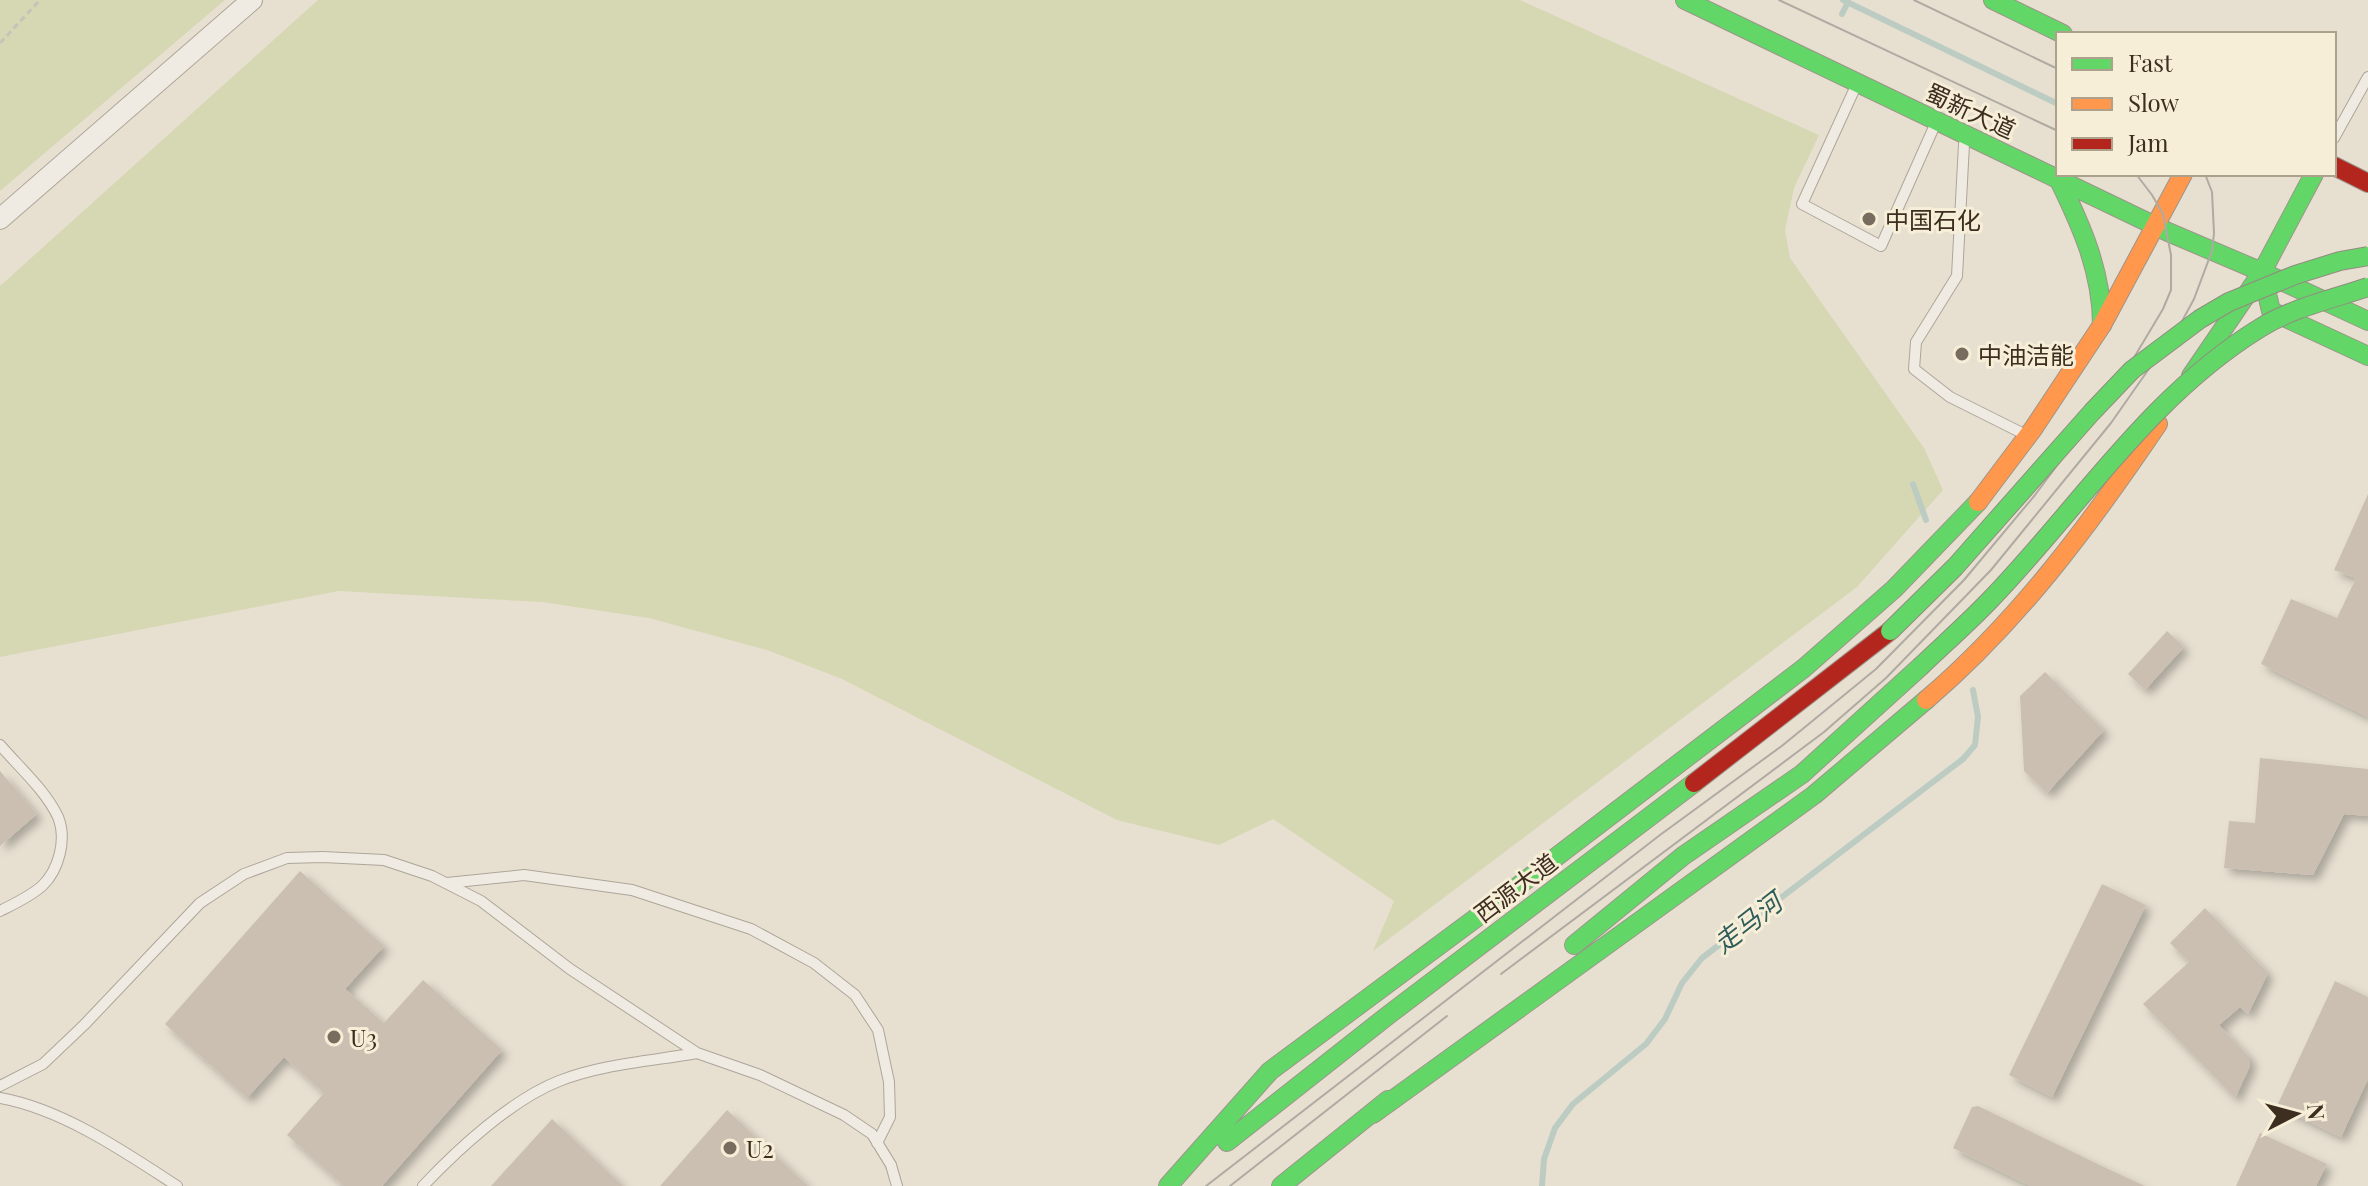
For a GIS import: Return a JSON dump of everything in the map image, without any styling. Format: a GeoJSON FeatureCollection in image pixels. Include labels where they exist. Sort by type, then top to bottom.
{"type":"FeatureCollection","features":[{"type":"Feature","properties":{"kind":"main road","name":"蜀新大道"},"geometry":{"type":"LineString","coordinates":[[1685,0],[2156,225],[2368,321]]}},
{"type":"Feature","properties":{"kind":"main road"},"geometry":{"type":"LineString","coordinates":[[1993,0],[2059,32]]}},
{"type":"Feature","properties":{"kind":"main road"},"geometry":{"type":"LineString","coordinates":[[2336,167],[2368,183]]}},
{"type":"Feature","properties":{"kind":"main road"},"geometry":{"type":"LineString","coordinates":[[1171,1186],[1270,1071],[1804,668],[1894,589],[1976,504],[2028,436],[2102,325],[2182,176]]}},
{"type":"Feature","properties":{"kind":"main road"},"geometry":{"type":"LineString","coordinates":[[1288,1180],[1373,1114],[1814,795],[1959,672],[2026,600],[2105,503],[2262,272],[2313,176]]}},
{"type":"Feature","properties":{"kind":"main road"},"geometry":{"type":"LineString","coordinates":[[2058,178],[2080,221],[2098,276],[2102,325]]}},
{"type":"Feature","properties":{"kind":"main road","name":"西源大道"},"geometry":{"type":"LineString","coordinates":[[1171,1186],[1382,1019],[1753,740],[1890,631],[1955,567],[2132,370],[2200,319],[2229,302],[2295,275],[2368,256]]}},
{"type":"Feature","properties":{"kind":"main road"},"geometry":{"type":"LineString","coordinates":[[2262,272],[2271,311],[2368,356]]}},
{"type":"Feature","properties":{"kind":"main road"},"geometry":{"type":"LineString","coordinates":[[1373,1114],[1481,1018],[1683,856],[1802,774],[1991,599],[2150,417],[2201,370],[2262,327],[2305,308],[2368,287]]}},
{"type":"Feature","properties":{"kind":"street"},"geometry":{"type":"LineString","coordinates":[[0,219],[252,0]]}},
{"type":"Feature","properties":{"kind":"street"},"geometry":{"type":"LineString","coordinates":[[1288,1180],[1317,1186]]}},
{"type":"Feature","properties":{"kind":"lane"},"geometry":{"type":"LineString","coordinates":[[2336,134],[2368,77]]}},
{"type":"Feature","properties":{"kind":"lane"},"geometry":{"type":"LineString","coordinates":[[1858,83],[1802,204],[1881,246],[1937,121]]}},
{"type":"Feature","properties":{"kind":"lane"},"geometry":{"type":"LineString","coordinates":[[1965,134],[1957,276],[1916,342],[1914,369],[1950,397],[2028,436]]}},
{"type":"Feature","properties":{"kind":"lane"},"geometry":{"type":"LineString","coordinates":[[0,745],[49,802],[59,820],[62,844],[57,865],[43,886],[0,911]]}},
{"type":"Feature","properties":{"kind":"lane"},"geometry":{"type":"LineString","coordinates":[[0,1086],[43,1064],[200,903],[244,874],[287,858],[384,860],[432,876],[481,901],[570,969],[697,1053],[760,1075],[844,1115],[872,1134],[891,1165],[897,1186]]}},
{"type":"Feature","properties":{"kind":"lane"},"geometry":{"type":"LineString","coordinates":[[445,883],[524,875],[632,890],[751,929],[814,963],[855,995],[878,1030],[889,1082],[890,1117],[877,1143]]}},
{"type":"Feature","properties":{"kind":"lane"},"geometry":{"type":"LineString","coordinates":[[423,1186],[475,1136],[530,1095],[560,1081],[604,1069],[697,1053]]}},
{"type":"Feature","properties":{"kind":"lane"},"geometry":{"type":"LineString","coordinates":[[0,1098],[83,1129],[177,1186]]}},
{"type":"Feature","properties":{"kind":"path"},"geometry":{"type":"LineString","coordinates":[[0,43],[40,0]]}},
{"type":"Feature","properties":{"kind":"green space"},"geometry":{"type":"Polygon","coordinates":[[[0,0],[225,0],[0,191],[0,0]]]}},
{"type":"Feature","properties":{"kind":"green space"},"geometry":{"type":"Polygon","coordinates":[[[318,0],[1520,0],[1819,135],[1794,188],[1785,230],[1790,258],[1924,448],[1943,490],[1857,587],[1373,951],[1394,901],[1273,819],[1219,845],[1117,820],[842,679],[767,650],[649,618],[542,602],[338,591],[0,657],[0,286],[318,0]]]}},
{"type":"Feature","properties":{"kind":"building"},"geometry":{"type":"Polygon","coordinates":[[[2368,494],[2368,717],[2261,664],[2291,599],[2337,618],[2356,578],[2334,570],[2368,494]]]}},
{"type":"Feature","properties":{"kind":"building"},"geometry":{"type":"Polygon","coordinates":[[[2167,631],[2184,647],[2145,690],[2128,674],[2167,631]]]}},
{"type":"Feature","properties":{"kind":"building"},"geometry":{"type":"Polygon","coordinates":[[[2045,672],[2104,730],[2047,793],[2024,771],[2020,696],[2045,672]]]}},
{"type":"Feature","properties":{"kind":"building"},"geometry":{"type":"Polygon","coordinates":[[[2260,758],[2368,769],[2368,816],[2344,814],[2313,875],[2224,868],[2229,821],[2255,823],[2260,758]]]}},
{"type":"Feature","properties":{"kind":"building"},"geometry":{"type":"Polygon","coordinates":[[[0,771],[37,814],[0,846],[0,771]]]}},
{"type":"Feature","properties":{"kind":"building","name":"U3"},"geometry":{"type":"Polygon","coordinates":[[[300,871],[384,946],[345,989],[384,1023],[423,980],[502,1050],[382,1186],[344,1186],[287,1135],[324,1093],[284,1057],[247,1098],[165,1024],[300,871]]]}},
{"type":"Feature","properties":{"kind":"building"},"geometry":{"type":"Polygon","coordinates":[[[2102,884],[2146,905],[2052,1097],[2009,1075],[2102,884]]]}},
{"type":"Feature","properties":{"kind":"building"},"geometry":{"type":"Polygon","coordinates":[[[2205,908],[2268,973],[2248,1014],[2240,1007],[2219,1025],[2250,1058],[2250,1066],[2235,1098],[2143,1004],[2189,962],[2170,943],[2205,908]]]}},
{"type":"Feature","properties":{"kind":"building"},"geometry":{"type":"Polygon","coordinates":[[[2335,981],[2368,997],[2368,1079],[2341,1137],[2277,1106],[2335,981]]]}},
{"type":"Feature","properties":{"kind":"building"},"geometry":{"type":"Polygon","coordinates":[[[1978,1106],[2145,1186],[2031,1186],[1953,1148],[1972,1107],[1978,1106]]]}},
{"type":"Feature","properties":{"kind":"building","name":"U2"},"geometry":{"type":"Polygon","coordinates":[[[727,1110],[808,1186],[660,1186],[727,1110]]]}},
{"type":"Feature","properties":{"kind":"building"},"geometry":{"type":"Polygon","coordinates":[[[552,1119],[623,1186],[491,1186],[552,1119]]]}},
{"type":"Feature","properties":{"kind":"building"},"geometry":{"type":"Polygon","coordinates":[[[2260,1133],[2327,1164],[2316,1186],[2236,1186],[2260,1133]]]}},
{"type":"Feature","properties":{"kind":"waterway"},"geometry":{"type":"LineString","coordinates":[[1843,0],[2056,103]]}},
{"type":"Feature","properties":{"kind":"waterway","name":"走马河"},"geometry":{"type":"LineString","coordinates":[[1842,14],[1848,2]]}},
{"type":"Feature","properties":{"kind":"waterway","name":"走马河"},"geometry":{"type":"LineString","coordinates":[[1913,484],[1926,520]]}},
{"type":"Feature","properties":{"kind":"waterway","name":"走马河"},"geometry":{"type":"LineString","coordinates":[[1542,1186],[1544,1159],[1555,1128],[1573,1104],[1646,1044],[1665,1019],[1682,983],[1702,958],[1963,759],[1975,745],[1978,717],[1973,690]]}},
{"type":"Feature","properties":{"kind":"tram line"},"geometry":{"type":"LineString","coordinates":[[1779,0],[2056,130]]}},
{"type":"Feature","properties":{"kind":"tram line"},"geometry":{"type":"LineString","coordinates":[[1914,0],[2056,68]]}},
{"type":"Feature","properties":{"kind":"tram line"},"geometry":{"type":"LineString","coordinates":[[1206,1186],[1660,835],[1783,745],[1876,669],[1964,580],[2035,495],[2120,381],[2163,309],[2171,290],[2171,255],[2163,214],[2138,176]]}},
{"type":"Feature","properties":{"kind":"tram line"},"geometry":{"type":"LineString","coordinates":[[1501,974],[1824,732],[1886,678],[1991,570],[2111,423],[2181,323],[2194,299],[2212,251],[2212,192],[2206,176]]}},
{"type":"Feature","properties":{"kind":"tram line"},"geometry":{"type":"LineString","coordinates":[[1230,1186],[1447,1016]]}},
{"type":"Feature","properties":{"kind":"traffic: fast"},"geometry":{"type":"LineString","coordinates":[[1685,0],[2168,232],[2368,321]]}},
{"type":"Feature","properties":{"kind":"traffic: fast"},"geometry":{"type":"LineString","coordinates":[[1993,0],[2059,32]]}},
{"type":"Feature","properties":{"kind":"traffic: fast"},"geometry":{"type":"LineString","coordinates":[[2191,376],[2262,272],[2313,176]]}},
{"type":"Feature","properties":{"kind":"traffic: fast"},"geometry":{"type":"LineString","coordinates":[[2058,178],[2094,267],[2102,325]]}},
{"type":"Feature","properties":{"kind":"traffic: fast"},"geometry":{"type":"LineString","coordinates":[[1890,631],[1955,567],[2132,370],[2200,319],[2229,302],[2295,275],[2368,256]]}},
{"type":"Feature","properties":{"kind":"traffic: fast"},"geometry":{"type":"LineString","coordinates":[[2262,272],[2271,311],[2368,356]]}},
{"type":"Feature","properties":{"kind":"traffic: fast"},"geometry":{"type":"LineString","coordinates":[[1920,667],[1990,600],[2117,455],[2183,387],[2220,356],[2272,321],[2312,304],[2368,287]]}},
{"type":"Feature","properties":{"kind":"traffic: fast"},"geometry":{"type":"LineString","coordinates":[[1168,1186],[1270,1071],[1804,668],[1894,589],[1978,502]]}},
{"type":"Feature","properties":{"kind":"traffic: fast"},"geometry":{"type":"LineString","coordinates":[[1574,945],[1683,856],[1802,774],[1920,667]]}},
{"type":"Feature","properties":{"kind":"traffic: fast"},"geometry":{"type":"LineString","coordinates":[[1373,1114],[1814,795],[1926,700]]}},
{"type":"Feature","properties":{"kind":"traffic: fast"},"geometry":{"type":"LineString","coordinates":[[1227,1142],[1694,783]]}},
{"type":"Feature","properties":{"kind":"traffic: fast"},"geometry":{"type":"LineString","coordinates":[[1281,1186],[1388,1100]]}},
{"type":"Feature","properties":{"kind":"traffic: slow"},"geometry":{"type":"LineString","coordinates":[[1978,502],[2033,429],[2102,325],[2182,176]]}},
{"type":"Feature","properties":{"kind":"traffic: slow"},"geometry":{"type":"LineString","coordinates":[[1926,700],[1992,638],[2051,570],[2158,424]]}},
{"type":"Feature","properties":{"kind":"traffic: jam"},"geometry":{"type":"LineString","coordinates":[[2336,167],[2368,183]]}},
{"type":"Feature","properties":{"kind":"traffic: jam"},"geometry":{"type":"LineString","coordinates":[[1694,783],[1890,631]]}},
{"type":"Feature","properties":{"kind":"place","name":"中国石化"},"geometry":{"type":"Point","coordinates":[1869,219]}},
{"type":"Feature","properties":{"kind":"place","name":"中油洁能"},"geometry":{"type":"Point","coordinates":[1962,354]}},
{"type":"Feature","properties":{"kind":"place","name":"U3"},"geometry":{"type":"Point","coordinates":[334,1037]}},
{"type":"Feature","properties":{"kind":"place","name":"U2"},"geometry":{"type":"Point","coordinates":[730,1148]}}]}
